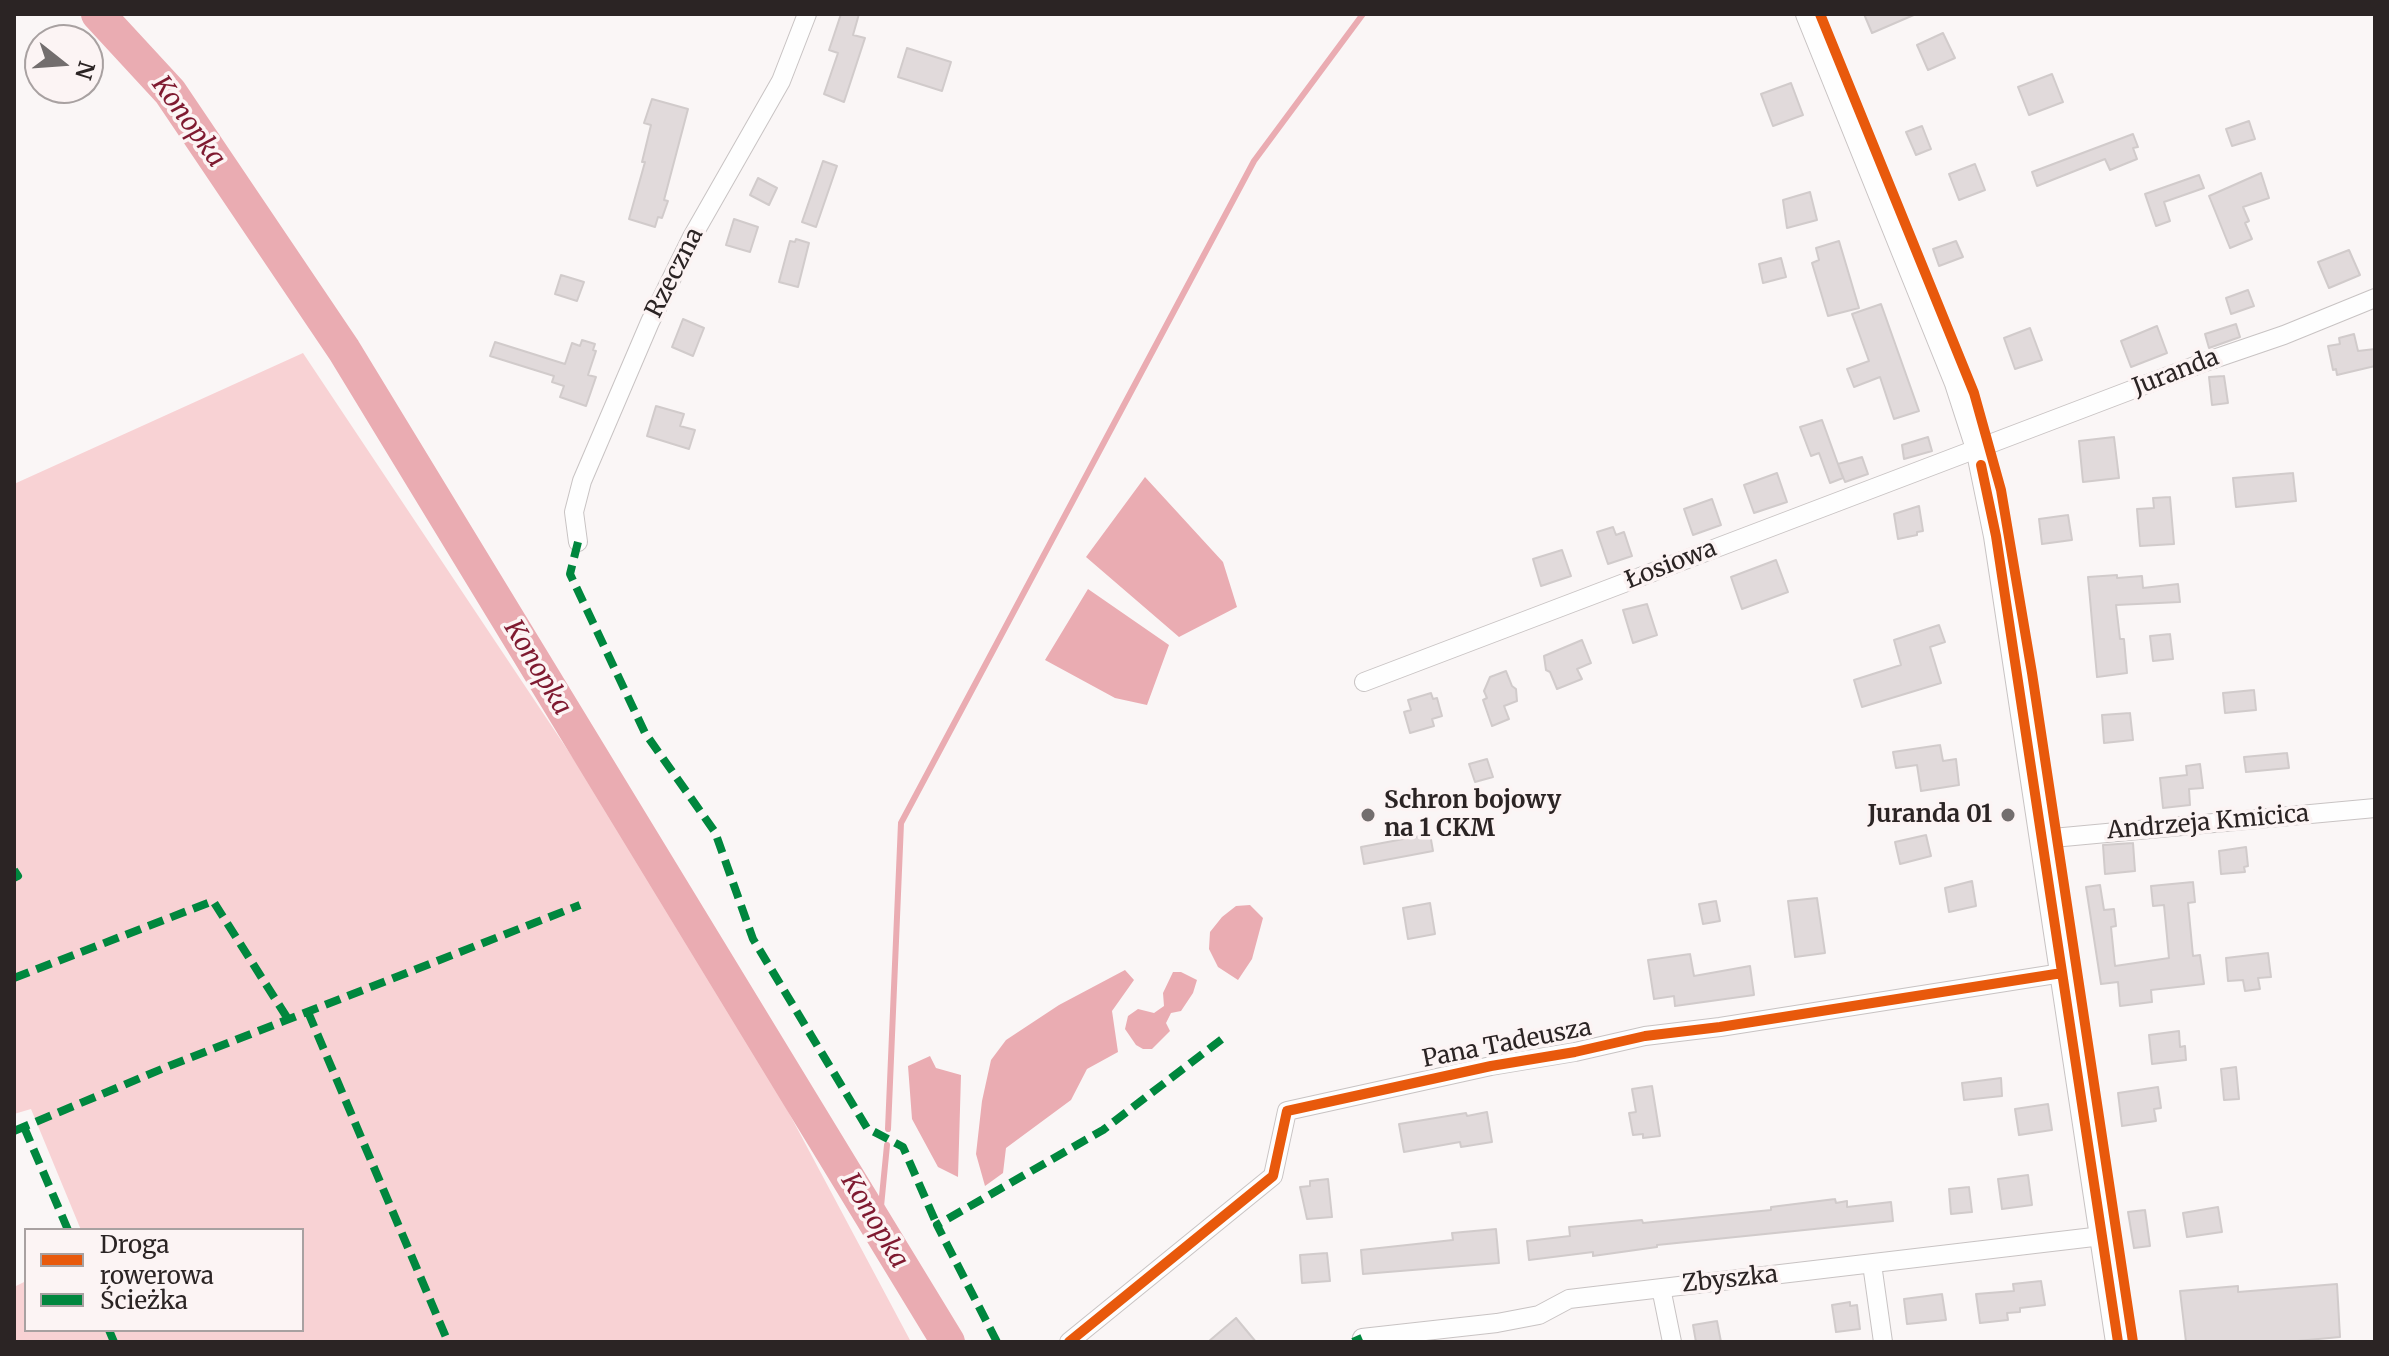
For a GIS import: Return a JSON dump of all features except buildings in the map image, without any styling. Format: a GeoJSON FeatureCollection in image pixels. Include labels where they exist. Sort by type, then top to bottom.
{"type":"FeatureCollection","features":[{"type":"Feature","properties":{"kind":"main road"},"geometry":{"type":"LineString","coordinates":[[1808,14],[1957,383],[1978,448],[1996,536],[2118,1342]]}},
{"type":"Feature","properties":{"kind":"street","name":"Rzeczna"},"geometry":{"type":"LineString","coordinates":[[578,542],[574,512],[582,481],[650,322],[692,237],[781,81],[807,14]]}},
{"type":"Feature","properties":{"kind":"street","name":"Juranda"},"geometry":{"type":"LineString","coordinates":[[1978,448],[2284,335],[2375,298]]}},
{"type":"Feature","properties":{"kind":"street","name":"Łosiowa"},"geometry":{"type":"LineString","coordinates":[[1364,682],[1978,448]]}},
{"type":"Feature","properties":{"kind":"street","name":"Andrzeja Kmicica"},"geometry":{"type":"LineString","coordinates":[[2042,839],[2375,808]]}},
{"type":"Feature","properties":{"kind":"street","name":"Pana Tadeusza"},"geometry":{"type":"LineString","coordinates":[[1069,1342],[1273,1176],[1287,1111],[1645,1036],[2062,973]]}},
{"type":"Feature","properties":{"kind":"street","name":"Zbyszka"},"geometry":{"type":"LineString","coordinates":[[1362,1338],[1497,1323],[1539,1315],[1569,1299],[2102,1236]]}},
{"type":"Feature","properties":{"kind":"street"},"geometry":{"type":"LineString","coordinates":[[1872,1264],[1883,1342]]}},
{"type":"Feature","properties":{"kind":"street"},"geometry":{"type":"LineString","coordinates":[[1661,1288],[1672,1342]]}},
{"type":"Feature","properties":{"kind":"shaded area"},"geometry":{"type":"Polygon","coordinates":[[[303,353],[579,767],[741,1023],[911,1342],[14,1342],[14,1287],[24,1282],[24,1332],[304,1332],[304,1228],[80,1228],[31,1109],[14,1114],[14,484],[303,353]]]}},
{"type":"Feature","properties":{"kind":"shaded area"},"geometry":{"type":"Polygon","coordinates":[[[1145,477],[1223,562],[1237,607],[1179,637],[1086,557],[1145,477]]]}},
{"type":"Feature","properties":{"kind":"shaded area"},"geometry":{"type":"Polygon","coordinates":[[[1088,589],[1169,645],[1147,705],[1115,698],[1045,660],[1088,589]]]}},
{"type":"Feature","properties":{"kind":"shaded area"},"geometry":{"type":"Polygon","coordinates":[[[1250,905],[1263,918],[1252,959],[1238,980],[1218,967],[1209,949],[1210,932],[1236,906],[1250,905]]]}},
{"type":"Feature","properties":{"kind":"shaded area"},"geometry":{"type":"Polygon","coordinates":[[[1125,970],[1134,980],[1112,1011],[1118,1052],[1087,1069],[1071,1100],[1006,1148],[1003,1173],[985,1186],[976,1154],[982,1101],[991,1060],[1006,1040],[1059,1005],[1125,970]]]}},
{"type":"Feature","properties":{"kind":"shaded area"},"geometry":{"type":"Polygon","coordinates":[[[1173,972],[1181,972],[1197,980],[1193,993],[1181,1011],[1171,1013],[1166,1023],[1170,1031],[1152,1049],[1143,1049],[1136,1045],[1125,1029],[1128,1016],[1138,1009],[1154,1013],[1164,1006],[1163,993],[1173,972]]]}},
{"type":"Feature","properties":{"kind":"shaded area"},"geometry":{"type":"Polygon","coordinates":[[[930,1056],[936,1068],[961,1075],[958,1177],[938,1167],[912,1119],[908,1066],[930,1056]]]}},
{"type":"Feature","properties":{"kind":"waterway","name":"Konopka"},"geometry":{"type":"LineString","coordinates":[[98,14],[170,92],[344,350],[948,1342]]}},
{"type":"Feature","properties":{"kind":"waterway"},"geometry":{"type":"LineString","coordinates":[[888,1129],[901,823],[1254,161],[1363,14]]}},
{"type":"Feature","properties":{"kind":"waterway"},"geometry":{"type":"LineString","coordinates":[[879,1227],[887,1145]]}},
{"type":"Feature","properties":{"kind":"marked path"},"geometry":{"type":"LineString","coordinates":[[578,542],[570,574],[645,733],[715,832],[753,939],[867,1128],[903,1147],[937,1225]]}},
{"type":"Feature","properties":{"kind":"marked path"},"geometry":{"type":"LineString","coordinates":[[14,870],[18,876],[14,878]]}},
{"type":"Feature","properties":{"kind":"marked path"},"geometry":{"type":"LineString","coordinates":[[14,978],[213,901],[288,1019]]}},
{"type":"Feature","properties":{"kind":"marked path"},"geometry":{"type":"LineString","coordinates":[[14,1131],[169,1066],[580,905]]}},
{"type":"Feature","properties":{"kind":"marked path"},"geometry":{"type":"LineString","coordinates":[[308,1012],[448,1342]]}},
{"type":"Feature","properties":{"kind":"marked path"},"geometry":{"type":"LineString","coordinates":[[997,1342],[937,1225],[1103,1130],[1222,1039]]}},
{"type":"Feature","properties":{"kind":"marked path"},"geometry":{"type":"LineString","coordinates":[[24,1127],[67,1228]]}},
{"type":"Feature","properties":{"kind":"marked path"},"geometry":{"type":"LineString","coordinates":[[110,1332],[114,1342]]}},
{"type":"Feature","properties":{"kind":"marked path"},"geometry":{"type":"LineString","coordinates":[[1353,1342],[1362,1338]]}},
{"type":"Feature","properties":{"kind":"cycle path"},"geometry":{"type":"LineString","coordinates":[[1820,14],[1974,393],[2001,490],[2032,673],[2133,1342]]}},
{"type":"Feature","properties":{"kind":"cycle path"},"geometry":{"type":"LineString","coordinates":[[1981,465],[1996,536],[2118,1342]]}},
{"type":"Feature","properties":{"kind":"cycle path"},"geometry":{"type":"LineString","coordinates":[[1069,1342],[1273,1176],[1287,1111],[1645,1036],[2062,973]]}},
{"type":"Feature","properties":{"kind":"place","name":"Schron bojowy na 1 CKM"},"geometry":{"type":"Point","coordinates":[1368,815]}},
{"type":"Feature","properties":{"kind":"place","name":"Juranda 01"},"geometry":{"type":"Point","coordinates":[2008,815]}}]}
